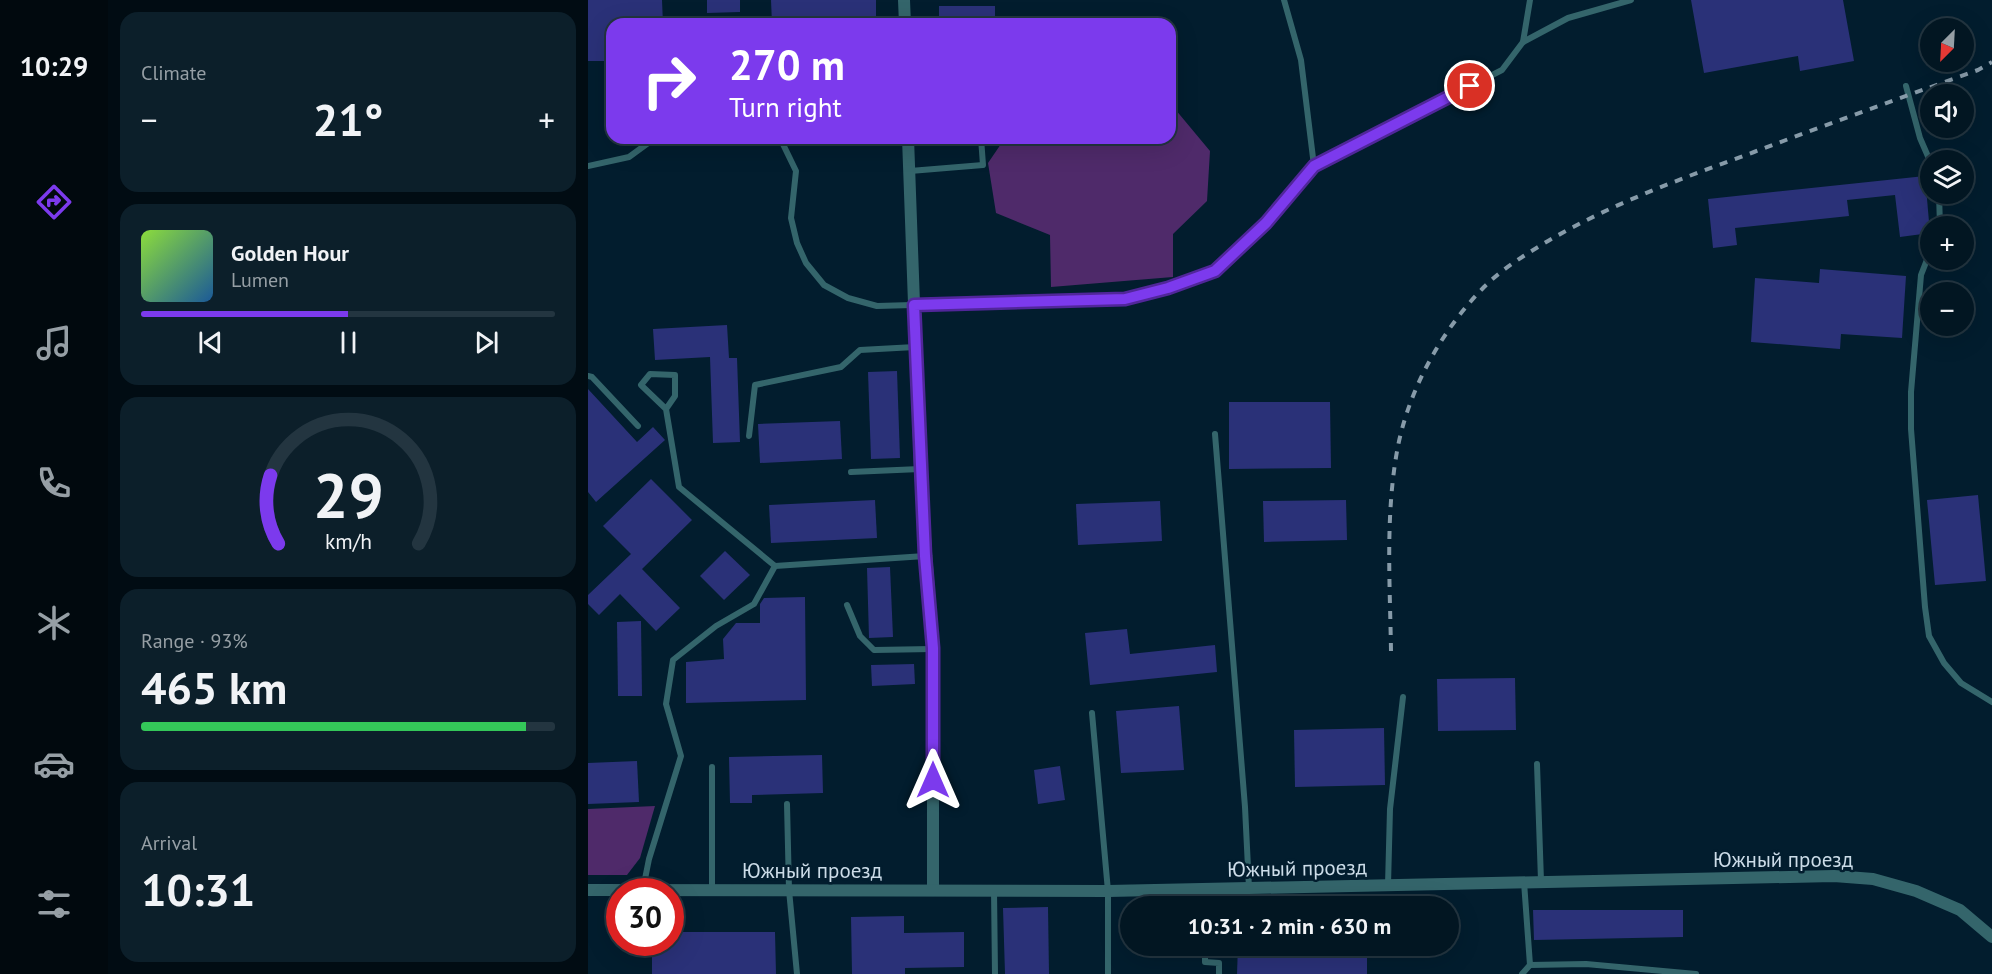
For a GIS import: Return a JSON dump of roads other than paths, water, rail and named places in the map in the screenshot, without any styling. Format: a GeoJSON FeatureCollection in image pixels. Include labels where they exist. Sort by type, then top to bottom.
{"type":"FeatureCollection","features":[{"type":"Feature","properties":{"kind":"street"},"geometry":{"type":"LineString","coordinates":[[904,0],[904,18]]}},
{"type":"Feature","properties":{"kind":"street"},"geometry":{"type":"LineString","coordinates":[[908,144],[920,469],[933,648],[933,889]]}},
{"type":"Feature","properties":{"kind":"street","name":"Южный проезд"},"geometry":{"type":"LineString","coordinates":[[684,890],[1108,891],[1834,876],[1873,879],[1916,891],[1960,910],[1992,937]]}},
{"type":"Feature","properties":{"kind":"street","name":"Южный проезд"},"geometry":{"type":"LineString","coordinates":[[588,890],[606,890]]}},
{"type":"Feature","properties":{"kind":"lane"},"geometry":{"type":"LineString","coordinates":[[1284,0],[1301,60],[1314,166]]}},
{"type":"Feature","properties":{"kind":"lane"},"geometry":{"type":"LineString","coordinates":[[1523,42],[1530,0]]}},
{"type":"Feature","properties":{"kind":"lane"},"geometry":{"type":"LineString","coordinates":[[783,144],[796,171],[791,218],[797,243],[806,264],[824,285],[848,298],[877,306],[1125,299],[1168,288],[1215,271],[1266,223],[1314,166],[1502,70],[1523,42],[1568,18],[1632,0]]}},
{"type":"Feature","properties":{"kind":"lane"},"geometry":{"type":"LineString","coordinates":[[1906,86],[1925,150]]}},
{"type":"Feature","properties":{"kind":"lane"},"geometry":{"type":"LineString","coordinates":[[588,166],[629,157],[647,144]]}},
{"type":"Feature","properties":{"kind":"lane"},"geometry":{"type":"LineString","coordinates":[[909,171],[983,165],[981,144]]}},
{"type":"Feature","properties":{"kind":"lane"},"geometry":{"type":"LineString","coordinates":[[1923,270],[1911,392],[1911,429],[1929,636],[1944,663],[1961,682],[1992,702]]}},
{"type":"Feature","properties":{"kind":"lane"},"geometry":{"type":"LineString","coordinates":[[749,436],[755,385],[841,367],[860,350],[916,346]]}},
{"type":"Feature","properties":{"kind":"lane"},"geometry":{"type":"LineString","coordinates":[[666,409],[675,396],[675,375],[650,374],[641,385],[666,409],[679,487],[775,566],[925,556]]}},
{"type":"Feature","properties":{"kind":"lane"},"geometry":{"type":"LineString","coordinates":[[588,376],[592,377],[638,426]]}},
{"type":"Feature","properties":{"kind":"lane"},"geometry":{"type":"LineString","coordinates":[[1215,434],[1245,807],[1249,888]]}},
{"type":"Feature","properties":{"kind":"lane"},"geometry":{"type":"LineString","coordinates":[[851,472],[920,469]]}},
{"type":"Feature","properties":{"kind":"lane"},"geometry":{"type":"LineString","coordinates":[[645,878],[681,756],[666,704],[673,660],[716,626],[754,604],[775,566]]}},
{"type":"Feature","properties":{"kind":"lane"},"geometry":{"type":"LineString","coordinates":[[847,606],[860,636],[874,650],[933,648]]}},
{"type":"Feature","properties":{"kind":"lane"},"geometry":{"type":"LineString","coordinates":[[1388,885],[1390,808],[1403,697]]}},
{"type":"Feature","properties":{"kind":"lane"},"geometry":{"type":"LineString","coordinates":[[1092,713],[1108,891],[1108,974]]}},
{"type":"Feature","properties":{"kind":"lane"},"geometry":{"type":"LineString","coordinates":[[1537,764],[1541,882]]}},
{"type":"Feature","properties":{"kind":"lane"},"geometry":{"type":"LineString","coordinates":[[712,766],[712,890]]}},
{"type":"Feature","properties":{"kind":"lane"},"geometry":{"type":"LineString","coordinates":[[787,804],[789,890],[797,974]]}},
{"type":"Feature","properties":{"kind":"lane"},"geometry":{"type":"LineString","coordinates":[[1522,974],[1530,965],[1524,882]]}},
{"type":"Feature","properties":{"kind":"lane"},"geometry":{"type":"LineString","coordinates":[[1206,889],[1206,896]]}},
{"type":"Feature","properties":{"kind":"lane"},"geometry":{"type":"LineString","coordinates":[[994,890],[995,974]]}},
{"type":"Feature","properties":{"kind":"lane"},"geometry":{"type":"LineString","coordinates":[[1205,956],[1205,962],[1219,963],[1219,974]]}},
{"type":"Feature","properties":{"kind":"lane"},"geometry":{"type":"LineString","coordinates":[[1530,965],[1586,964],[1696,974]]}},
{"type":"Feature","properties":{"kind":"railway"},"geometry":{"type":"LineString","coordinates":[[1391,651],[1389,574],[1391,497],[1403,424],[1419,381],[1441,341],[1469,304],[1491,280],[1540,246],[1623,203],[1978,70],[1992,62]]}}]}
